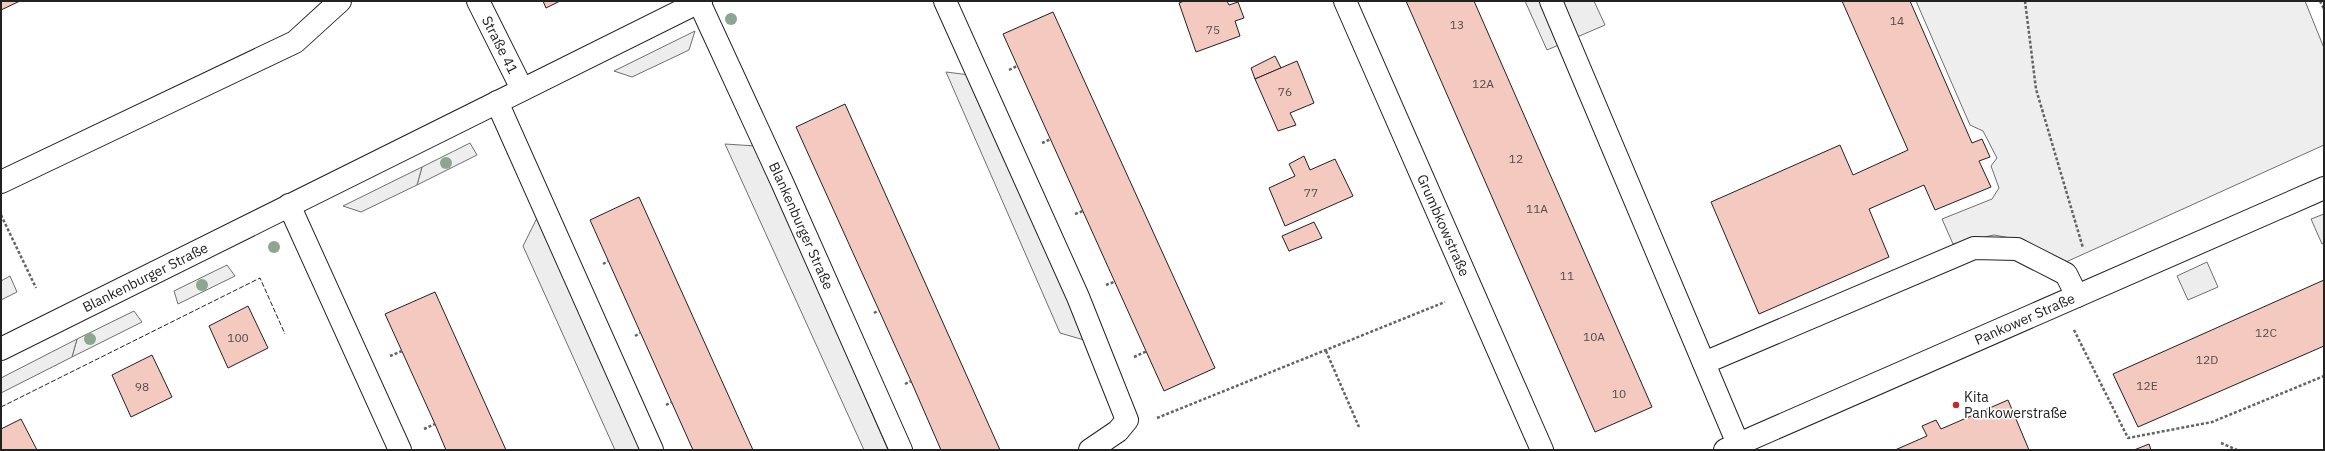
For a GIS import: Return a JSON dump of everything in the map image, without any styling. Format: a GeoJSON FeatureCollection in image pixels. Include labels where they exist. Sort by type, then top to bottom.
{"type":"FeatureCollection","features":[{"type":"Feature","properties":{"kind":"street"},"geometry":{"type":"LineString","coordinates":[[1,182],[295,42],[340,1]]}},
{"type":"Feature","properties":{"kind":"street","name":"Straße 41"},"geometry":{"type":"LineString","coordinates":[[478,1],[522,89]]}},
{"type":"Feature","properties":{"kind":"street"},"geometry":{"type":"LineString","coordinates":[[945,1],[1078,297],[1127,420],[1118,431],[1090,450]]}},
{"type":"Feature","properties":{"kind":"street","name":"Grumbkowstraße"},"geometry":{"type":"LineString","coordinates":[[1345,1],[1542,450]]}},
{"type":"Feature","properties":{"kind":"street"},"geometry":{"type":"LineString","coordinates":[[1551,1],[1704,363],[1731,447]]}},
{"type":"Feature","properties":{"kind":"street","name":"Blankenburger Straße"},"geometry":{"type":"LineString","coordinates":[[1,349],[522,89],[700,2],[901,450]]}},
{"type":"Feature","properties":{"kind":"street"},"geometry":{"type":"LineString","coordinates":[[497,102],[652,450]]}},
{"type":"Feature","properties":{"kind":"street","name":"Pankower Straße"},"geometry":{"type":"LineString","coordinates":[[1731,447],[2324,188]]}},
{"type":"Feature","properties":{"kind":"street"},"geometry":{"type":"LineString","coordinates":[[289,205],[400,450]]}},
{"type":"Feature","properties":{"kind":"street"},"geometry":{"type":"LineString","coordinates":[[1704,363],[1974,248],[2017,249],[2024,252],[2066,274],[2077,296]]}},
{"type":"Feature","properties":{"kind":"path"},"geometry":{"type":"LineString","coordinates":[[2025,1],[2036,89],[2084,252]]}},
{"type":"Feature","properties":{"kind":"path"},"geometry":{"type":"LineString","coordinates":[[2320,1],[2324,9]]}},
{"type":"Feature","properties":{"kind":"path"},"geometry":{"type":"LineString","coordinates":[[1,216],[36,288]]}},
{"type":"Feature","properties":{"kind":"path"},"geometry":{"type":"LineString","coordinates":[[1127,420],[1147,422],[1472,291]]}},
{"type":"Feature","properties":{"kind":"path"},"geometry":{"type":"LineString","coordinates":[[2072,328],[2128,438],[2212,422],[2324,376]]}},
{"type":"Feature","properties":{"kind":"path"},"geometry":{"type":"LineString","coordinates":[[1326,351],[1359,427]]}},
{"type":"Feature","properties":{"kind":"path"},"geometry":{"type":"LineString","coordinates":[[2221,443],[2238,450]]}},
{"type":"Feature","properties":{"kind":"shaded area"},"geometry":{"type":"Polygon","coordinates":[[[1525,1],[1594,1],[1605,25],[1547,50],[1525,1]]]}},
{"type":"Feature","properties":{"kind":"shaded area"},"geometry":{"type":"Polygon","coordinates":[[[1916,1],[2305,1],[2324,48],[2324,145],[2066,262],[2021,240],[1994,235],[1953,244],[1942,219],[1992,199],[1999,188],[1991,166],[1997,158],[1983,131],[1970,125],[1916,1]]]}},
{"type":"Feature","properties":{"kind":"shaded area"},"geometry":{"type":"Polygon","coordinates":[[[695,31],[689,50],[632,77],[614,71],[695,31]]]}},
{"type":"Feature","properties":{"kind":"shaded area"},"geometry":{"type":"Polygon","coordinates":[[[946,72],[970,75],[1091,342],[1060,333],[946,72]]]}},
{"type":"Feature","properties":{"kind":"shaded area"},"geometry":{"type":"Polygon","coordinates":[[[470,143],[477,155],[417,185],[422,167],[470,143]]]}},
{"type":"Feature","properties":{"kind":"shaded area"},"geometry":{"type":"Polygon","coordinates":[[[725,144],[756,146],[888,450],[864,450],[725,144]]]}},
{"type":"Feature","properties":{"kind":"shaded area"},"geometry":{"type":"Polygon","coordinates":[[[422,167],[417,185],[361,212],[343,206],[422,167]]]}},
{"type":"Feature","properties":{"kind":"shaded area"},"geometry":{"type":"Polygon","coordinates":[[[539,214],[644,450],[615,450],[523,246],[539,214]]]}},
{"type":"Feature","properties":{"kind":"shaded area"},"geometry":{"type":"Polygon","coordinates":[[[2324,214],[2324,243],[2322,244],[2311,219],[2324,214]]]}},
{"type":"Feature","properties":{"kind":"shaded area"},"geometry":{"type":"Polygon","coordinates":[[[2207,262],[2218,287],[2188,300],[2177,276],[2207,262]]]}},
{"type":"Feature","properties":{"kind":"shaded area"},"geometry":{"type":"Polygon","coordinates":[[[227,265],[235,276],[178,304],[174,291],[227,265]]]}},
{"type":"Feature","properties":{"kind":"shaded area"},"geometry":{"type":"Polygon","coordinates":[[[10,276],[17,292],[1,300],[1,281],[10,276]]]}},
{"type":"Feature","properties":{"kind":"shaded area"},"geometry":{"type":"Polygon","coordinates":[[[134,311],[142,322],[72,357],[77,339],[134,311]]]}},
{"type":"Feature","properties":{"kind":"shaded area"},"geometry":{"type":"Polygon","coordinates":[[[77,339],[72,357],[1,393],[1,378],[77,339]]]}},
{"type":"Feature","properties":{"kind":"building"},"geometry":{"type":"Polygon","coordinates":[[[1,1],[20,1],[1,10],[1,1]]]}},
{"type":"Feature","properties":{"kind":"building"},"geometry":{"type":"Polygon","coordinates":[[[543,1],[560,1],[546,8],[543,1]]]}},
{"type":"Feature","properties":{"kind":"building"},"geometry":{"type":"Polygon","coordinates":[[[1184,1],[1227,1],[1229,5],[1238,2],[1244,18],[1235,21],[1240,36],[1196,52],[1179,3],[1184,1]]]}},
{"type":"Feature","properties":{"kind":"building"},"geometry":{"type":"Polygon","coordinates":[[[1406,1],[1474,1],[1652,407],[1595,432],[1406,1]]]}},
{"type":"Feature","properties":{"kind":"building"},"geometry":{"type":"Polygon","coordinates":[[[1842,1],[1910,1],[1972,143],[1982,139],[1990,157],[1979,161],[1991,187],[1935,210],[1924,185],[1869,209],[1889,257],[1759,314],[1711,202],[1840,145],[1853,175],[1908,150],[1842,1]]]}},
{"type":"Feature","properties":{"kind":"building"},"geometry":{"type":"Polygon","coordinates":[[[1053,12],[1215,368],[1164,391],[1003,34],[1053,12]]]}},
{"type":"Feature","properties":{"kind":"building"},"geometry":{"type":"Polygon","coordinates":[[[1275,56],[1281,68],[1255,79],[1251,68],[1275,56]]]}},
{"type":"Feature","properties":{"kind":"building"},"geometry":{"type":"Polygon","coordinates":[[[1297,61],[1314,103],[1290,113],[1296,125],[1278,131],[1255,79],[1297,61]]]}},
{"type":"Feature","properties":{"kind":"building"},"geometry":{"type":"Polygon","coordinates":[[[845,104],[1000,450],[941,450],[796,127],[845,104]]]}},
{"type":"Feature","properties":{"kind":"building"},"geometry":{"type":"Polygon","coordinates":[[[1304,156],[1310,170],[1335,159],[1353,196],[1285,226],[1269,188],[1295,176],[1289,164],[1304,156]]]}},
{"type":"Feature","properties":{"kind":"building"},"geometry":{"type":"Polygon","coordinates":[[[639,197],[753,450],[693,450],[590,220],[639,197]]]}},
{"type":"Feature","properties":{"kind":"building"},"geometry":{"type":"Polygon","coordinates":[[[1314,222],[1322,238],[1289,251],[1282,236],[1314,222]]]}},
{"type":"Feature","properties":{"kind":"building"},"geometry":{"type":"Polygon","coordinates":[[[2324,280],[2324,346],[2138,427],[2113,374],[2324,280]]]}},
{"type":"Feature","properties":{"kind":"building"},"geometry":{"type":"Polygon","coordinates":[[[435,292],[506,450],[446,450],[385,314],[435,292]]]}},
{"type":"Feature","properties":{"kind":"building"},"geometry":{"type":"Polygon","coordinates":[[[248,306],[268,348],[228,368],[209,326],[248,306]]]}},
{"type":"Feature","properties":{"kind":"building"},"geometry":{"type":"Polygon","coordinates":[[[152,355],[172,397],[131,417],[112,375],[152,355]]]}},
{"type":"Feature","properties":{"kind":"building"},"geometry":{"type":"Polygon","coordinates":[[[2008,400],[2029,450],[1895,450],[1927,436],[1922,426],[1936,420],[1941,429],[2008,400]]]}},
{"type":"Feature","properties":{"kind":"building"},"geometry":{"type":"Polygon","coordinates":[[[21,419],[37,450],[1,450],[1,429],[21,419]]]}},
{"type":"Feature","properties":{"kind":"building"},"geometry":{"type":"Polygon","coordinates":[[[2149,444],[2151,450],[2134,450],[2149,444]]]}},
{"type":"Feature","properties":{"kind":"fence"},"geometry":{"type":"LineString","coordinates":[[1,407],[260,278],[285,334]]}},
{"type":"Feature","properties":{"kind":"place","name":"Kita Pankowerstraße"},"geometry":{"type":"Point","coordinates":[1956,405]}}]}
